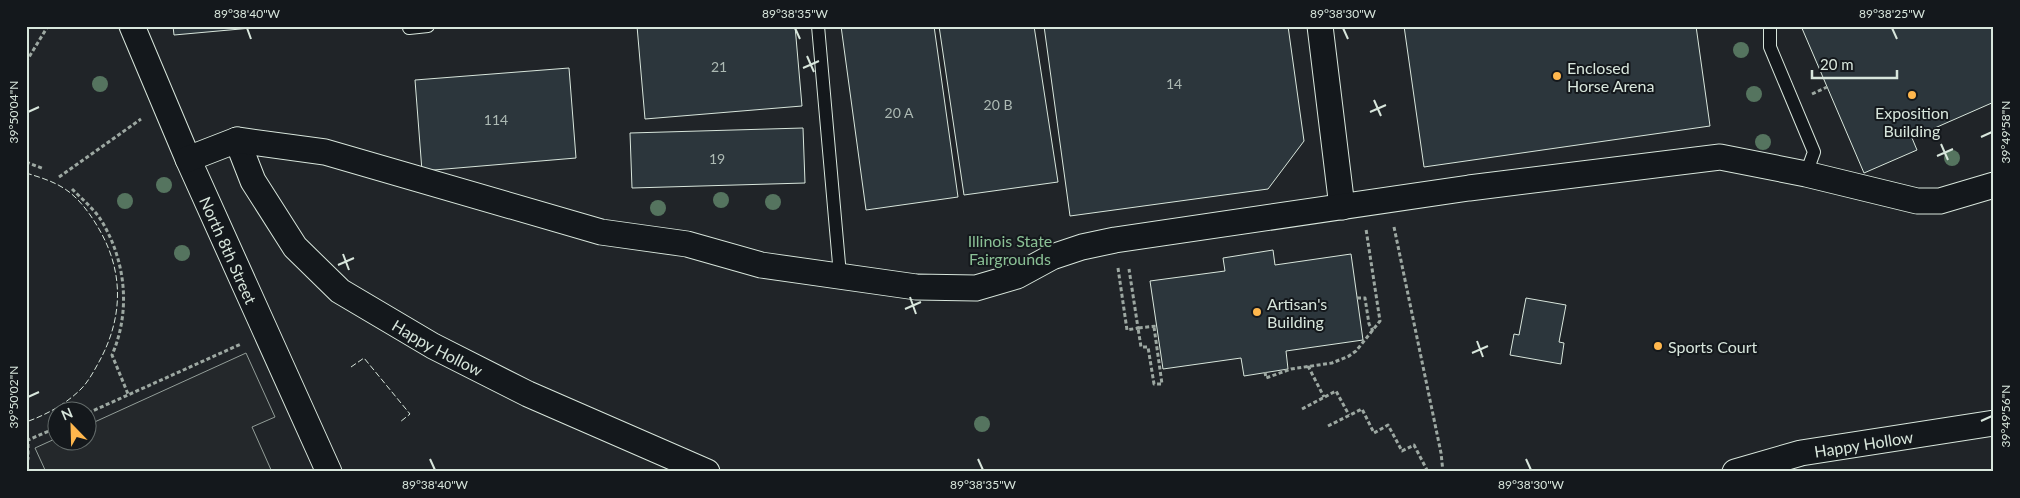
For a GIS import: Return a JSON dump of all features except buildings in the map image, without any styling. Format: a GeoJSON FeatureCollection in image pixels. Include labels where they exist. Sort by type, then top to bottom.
{"type":"FeatureCollection","features":[{"type":"Feature","properties":{"kind":"street","name":"North 8th Street"},"geometry":{"type":"LineString","coordinates":[[132,26],[188,159],[329,472]]}},
{"type":"Feature","properties":{"kind":"street"},"geometry":{"type":"LineString","coordinates":[[1320,26],[1342,207]]}},
{"type":"Feature","properties":{"kind":"street"},"geometry":{"type":"LineString","coordinates":[[188,159],[237,140],[325,152],[601,232],[687,244],[761,265],[916,287],[976,288],[1017,276],[1052,257],[1082,247],[1469,188],[1720,157],[1806,174],[1917,201],[1940,200],[1994,185]]}},
{"type":"Feature","properties":{"kind":"street","name":"Happy Hollow"},"geometry":{"type":"LineString","coordinates":[[237,140],[253,181],[295,247],[340,291],[433,346],[528,394],[707,472]]}},
{"type":"Feature","properties":{"kind":"street","name":"Happy Hollow"},"geometry":{"type":"LineString","coordinates":[[1735,472],[1801,453],[1994,423]]}},
{"type":"Feature","properties":{"kind":"lane"},"geometry":{"type":"LineString","coordinates":[[409,28],[428,26]]}},
{"type":"Feature","properties":{"kind":"lane"},"geometry":{"type":"LineString","coordinates":[[818,26],[840,275]]}},
{"type":"Feature","properties":{"kind":"lane"},"geometry":{"type":"LineString","coordinates":[[1770,26],[1770,47],[1814,152],[1806,174]]}},
{"type":"Feature","properties":{"kind":"path"},"geometry":{"type":"LineString","coordinates":[[26,62],[48,26]]}},
{"type":"Feature","properties":{"kind":"path"},"geometry":{"type":"LineString","coordinates":[[59,177],[146,116]]}},
{"type":"Feature","properties":{"kind":"path"},"geometry":{"type":"LineString","coordinates":[[26,162],[44,168]]}},
{"type":"Feature","properties":{"kind":"path"},"geometry":{"type":"LineString","coordinates":[[72,189],[100,219],[117,256],[124,292],[124,312],[120,336],[112,355],[128,394]]}},
{"type":"Feature","properties":{"kind":"path"},"geometry":{"type":"LineString","coordinates":[[1394,225],[1443,472]]}},
{"type":"Feature","properties":{"kind":"path"},"geometry":{"type":"LineString","coordinates":[[1265,372],[1266,378],[1291,369],[1332,363],[1356,351],[1373,331],[1380,320],[1366,235]]}},
{"type":"Feature","properties":{"kind":"path"},"geometry":{"type":"LineString","coordinates":[[1118,268],[1127,330],[1138,328],[1155,327],[1162,384],[1154,384],[1148,347],[1141,347],[1138,328],[1129,269]]}},
{"type":"Feature","properties":{"kind":"path"},"geometry":{"type":"LineString","coordinates":[[1358,298],[1365,298],[1369,324],[1373,331]]}},
{"type":"Feature","properties":{"kind":"path"},"geometry":{"type":"LineString","coordinates":[[98,408],[247,342]]}},
{"type":"Feature","properties":{"kind":"path"},"geometry":{"type":"LineString","coordinates":[[1308,366],[1324,398]]}},
{"type":"Feature","properties":{"kind":"path"},"geometry":{"type":"LineString","coordinates":[[1302,409],[1336,391],[1349,415]]}},
{"type":"Feature","properties":{"kind":"path"},"geometry":{"type":"LineString","coordinates":[[1328,426],[1362,409],[1374,433],[1388,425],[1402,451],[1414,445],[1428,472]]}},
{"type":"Feature","properties":{"kind":"path"},"geometry":{"type":"LineString","coordinates":[[26,459],[28,459],[28,440],[48,431]]}},
{"type":"Feature","properties":{"kind":"green space","name":"Illinois State Fairgrounds"},"geometry":{"type":"Polygon","coordinates":[[[26,26],[1994,26],[1994,472],[26,472],[26,26]]]}},
{"type":"Feature","properties":{"kind":"shaded area"},"geometry":{"type":"Polygon","coordinates":[[[246,353],[275,417],[252,427],[272,472],[46,472],[35,448],[48,442],[48,450],[98,450],[98,420],[246,353]]]}},
{"type":"Feature","properties":{"kind":"fence"},"geometry":{"type":"LineString","coordinates":[[26,173],[51,181],[65,189],[80,202],[99,229],[107,245],[113,262],[118,294],[113,327],[108,344],[87,382],[62,404],[26,422]]}},
{"type":"Feature","properties":{"kind":"fence"},"geometry":{"type":"LineString","coordinates":[[351,367],[364,358],[410,414],[400,422]]}},
{"type":"Feature","properties":{"kind":"place","name":"Enclosed Horse Arena"},"geometry":{"type":"Point","coordinates":[1557,76]}},
{"type":"Feature","properties":{"kind":"place","name":"Exposition Building"},"geometry":{"type":"Point","coordinates":[1912,95]}},
{"type":"Feature","properties":{"kind":"place","name":"Artisan's Building"},"geometry":{"type":"Point","coordinates":[1257,312]}},
{"type":"Feature","properties":{"kind":"place","name":"Sports Court"},"geometry":{"type":"Point","coordinates":[1658,346]}}]}
